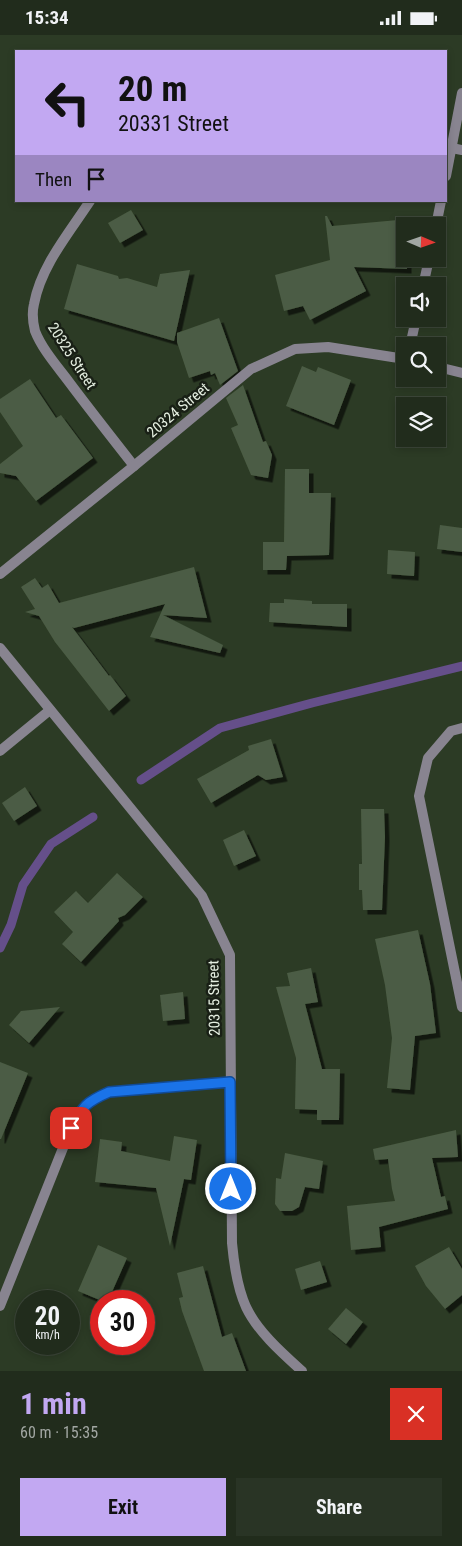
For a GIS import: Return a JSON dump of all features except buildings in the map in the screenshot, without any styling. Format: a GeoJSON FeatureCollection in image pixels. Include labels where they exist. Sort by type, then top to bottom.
{"type":"FeatureCollection","features":[{"type":"Feature","properties":{"kind":"street"},"geometry":{"type":"LineString","coordinates":[[447,174],[457,149],[462,93]]}},
{"type":"Feature","properties":{"kind":"street","name":"20325 Street"},"geometry":{"type":"LineString","coordinates":[[89,202],[52,257],[38,288],[33,306],[35,330],[58,368],[134,466]]}},
{"type":"Feature","properties":{"kind":"street"},"geometry":{"type":"LineString","coordinates":[[438,217],[441,202]]}},
{"type":"Feature","properties":{"kind":"street","name":"20324 Street"},"geometry":{"type":"LineString","coordinates":[[0,574],[250,369],[296,349],[328,347],[396,358]]}},
{"type":"Feature","properties":{"kind":"street"},"geometry":{"type":"LineString","coordinates":[[446,369],[462,373]]}},
{"type":"Feature","properties":{"kind":"street","name":"20315 Street"},"geometry":{"type":"LineString","coordinates":[[0,649],[202,896],[230,955],[232,1243],[236,1274],[246,1307],[260,1327],[285,1356],[302,1371]]}},
{"type":"Feature","properties":{"kind":"street"},"geometry":{"type":"LineString","coordinates":[[0,751],[50,710]]}},
{"type":"Feature","properties":{"kind":"street"},"geometry":{"type":"LineString","coordinates":[[462,728],[451,731],[428,758],[419,796],[462,1007]]}},
{"type":"Feature","properties":{"kind":"street"},"geometry":{"type":"LineString","coordinates":[[0,1306],[71,1128],[82,1108],[92,1100],[109,1092],[230,1082]]}},
{"type":"Feature","properties":{"kind":"waterway"},"geometry":{"type":"LineString","coordinates":[[141,780],[220,728],[462,666]]}},
{"type":"Feature","properties":{"kind":"waterway"},"geometry":{"type":"LineString","coordinates":[[0,948],[11,925],[23,885],[51,844],[93,817]]}},
{"type":"Feature","properties":{"kind":"route"},"geometry":{"type":"LineString","coordinates":[[71,1128],[82,1108],[92,1100],[109,1092],[230,1082],[231,1189]]}}]}
